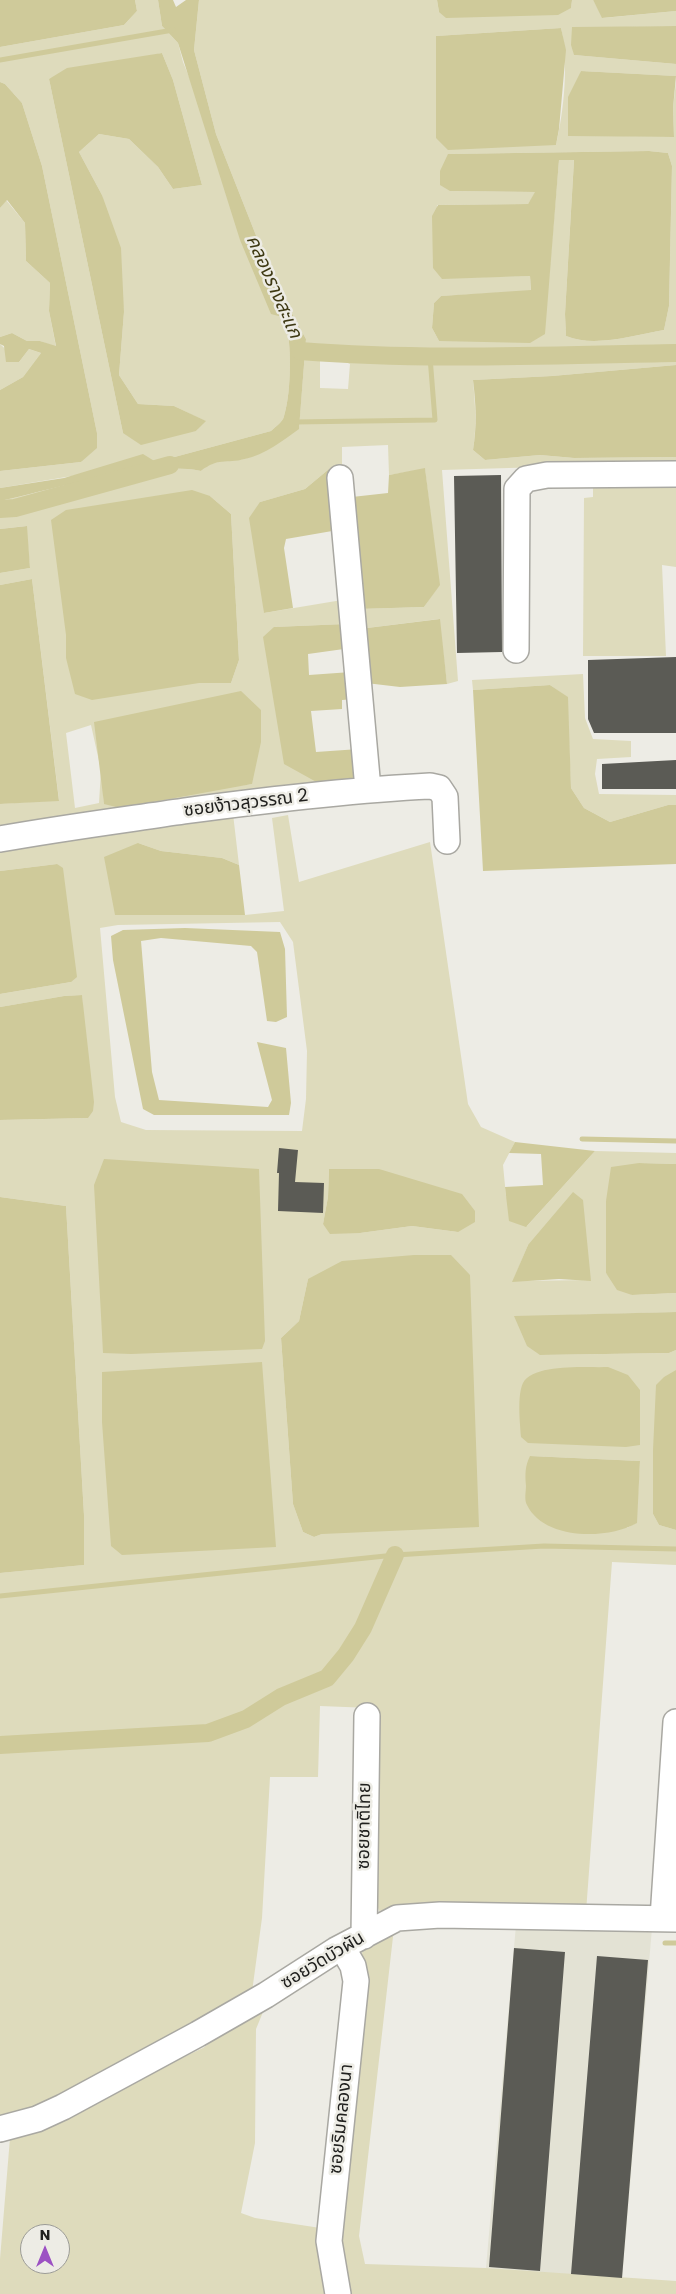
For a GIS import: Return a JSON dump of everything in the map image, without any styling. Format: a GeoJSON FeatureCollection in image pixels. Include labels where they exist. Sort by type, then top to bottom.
{"type":"FeatureCollection","features":[{"type":"Feature","properties":{"kind":"street"},"geometry":{"type":"LineString","coordinates":[[516,650],[517,489],[526,479],[547,474],[676,474]]}},
{"type":"Feature","properties":{"kind":"street"},"geometry":{"type":"LineString","coordinates":[[340,478],[368,789]]}},
{"type":"Feature","properties":{"kind":"street","name":"ซอยง้าวสุวรรณ 2"},"geometry":{"type":"LineString","coordinates":[[0,839],[55,829],[278,798],[368,789],[430,786],[439,788],[445,797],[447,841]]}},
{"type":"Feature","properties":{"kind":"street","name":"ซอยชาติไทย"},"geometry":{"type":"LineString","coordinates":[[364,1936],[367,1716]]}},
{"type":"Feature","properties":{"kind":"street"},"geometry":{"type":"LineString","coordinates":[[670,1918],[676,1722]]}},
{"type":"Feature","properties":{"kind":"street","name":"ซอยวัดบัวผัน"},"geometry":{"type":"LineString","coordinates":[[0,2134],[37,2119],[71,2102],[266,1996],[342,1947],[397,1918],[440,1915],[670,1918]]}},
{"type":"Feature","properties":{"kind":"street","name":"ซอยริมคลองนา"},"geometry":{"type":"LineString","coordinates":[[338,2294],[329,2241],[356,1982],[353,1966],[342,1947]]}},
{"type":"Feature","properties":{"kind":"shaded area"},"geometry":{"type":"Polygon","coordinates":[[[135,0],[158,0],[162,26],[178,43],[183,62],[286,318],[290,367],[287,405],[284,416],[281,422],[271,431],[156,462],[0,488],[0,471],[81,462],[97,433],[42,166],[22,103],[5,84],[0,82],[0,47],[124,25],[137,11],[135,0]],[[162,53],[49,79],[123,433],[196,431],[205,421],[174,406],[138,404],[119,375],[124,312],[102,195],[79,152],[99,134],[129,139],[158,167],[173,189],[202,185],[173,80],[162,53]]]}},
{"type":"Feature","properties":{"kind":"shaded area"},"geometry":{"type":"Polygon","coordinates":[[[199,0],[437,0],[439,12],[571,8],[572,0],[593,0],[603,18],[676,11],[676,26],[572,28],[574,55],[676,64],[676,76],[581,71],[568,135],[674,137],[673,108],[676,82],[676,365],[552,376],[473,380],[475,423],[473,450],[485,460],[540,455],[574,458],[676,457],[676,463],[442,470],[458,681],[447,684],[439,619],[359,629],[359,609],[424,607],[439,585],[425,469],[389,475],[388,445],[342,447],[342,470],[329,469],[305,489],[260,502],[264,613],[342,600],[345,624],[274,627],[320,784],[0,833],[0,804],[59,800],[32,579],[0,585],[0,573],[30,568],[26,526],[0,529],[0,501],[128,472],[154,469],[201,471],[212,462],[245,459],[299,428],[306,339],[272,276],[216,134],[194,50],[199,0]],[[561,28],[436,36],[437,138],[556,145],[561,117],[565,71],[561,28]],[[649,151],[448,154],[450,191],[536,192],[528,204],[437,205],[442,278],[530,276],[531,291],[441,296],[434,303],[432,328],[439,341],[544,334],[559,160],[574,159],[565,314],[566,336],[589,341],[602,341],[664,330],[669,306],[672,166],[668,153],[649,151]],[[320,349],[320,388],[348,389],[350,364],[320,349]],[[210,496],[66,635],[66,658],[199,683],[231,683],[239,660],[231,514],[210,496]],[[91,725],[66,733],[75,808],[99,803],[101,770],[91,725]],[[252,784],[103,788],[104,804],[252,784]]]}},
{"type":"Feature","properties":{"kind":"shaded area"},"geometry":{"type":"Polygon","coordinates":[[[6,200],[25,223],[26,261],[50,283],[49,311],[56,347],[40,341],[27,341],[12,333],[0,337],[0,208],[6,200]]]}},
{"type":"Feature","properties":{"kind":"shaded area"},"geometry":{"type":"Polygon","coordinates":[[[0,344],[19,362],[29,349],[41,353],[23,377],[0,390],[0,344]]]}},
{"type":"Feature","properties":{"kind":"shaded area"},"geometry":{"type":"Polygon","coordinates":[[[676,480],[676,567],[662,565],[666,656],[583,656],[584,498],[593,497],[593,482],[676,480]]]}},
{"type":"Feature","properties":{"kind":"shaded area"},"geometry":{"type":"Polygon","coordinates":[[[583,674],[585,718],[593,739],[631,741],[631,757],[597,759],[595,774],[599,794],[676,795],[676,805],[668,805],[610,822],[584,808],[571,788],[567,697],[550,685],[473,690],[472,680],[583,674]]]}},
{"type":"Feature","properties":{"kind":"shaded area"},"geometry":{"type":"Polygon","coordinates":[[[233,814],[239,865],[222,858],[161,851],[138,843],[245,915],[284,911],[272,818],[288,815],[299,882],[430,842],[468,1104],[481,1127],[515,1142],[503,1165],[506,1196],[527,1226],[595,1151],[676,1153],[676,1164],[639,1163],[606,1201],[606,1273],[632,1295],[676,1293],[676,1312],[571,1315],[540,1355],[669,1353],[676,1350],[676,1370],[653,1514],[659,1525],[676,1530],[676,1565],[612,1562],[586,1912],[402,1905],[379,1911],[373,1891],[371,1708],[320,1706],[318,1777],[270,1777],[262,1918],[252,1992],[32,2113],[0,2117],[0,1573],[84,1565],[84,1515],[66,1206],[0,1197],[0,1120],[88,1118],[82,995],[64,996],[0,1007],[0,994],[71,982],[57,864],[0,871],[0,847],[233,814]],[[280,922],[118,925],[100,928],[115,1097],[121,1122],[146,1130],[302,1131],[306,1099],[307,1051],[293,942],[280,922]],[[329,1169],[328,1197],[323,1224],[360,1233],[412,1226],[458,1232],[329,1169]],[[528,1245],[513,1281],[591,1280],[528,1245]],[[308,1279],[299,1321],[281,1338],[293,1504],[303,1532],[314,1537],[322,1534],[308,1279]],[[530,1456],[627,1528],[636,1523],[640,1461],[530,1456]]]}},
{"type":"Feature","properties":{"kind":"shaded area"},"geometry":{"type":"Polygon","coordinates":[[[516,1925],[652,1928],[622,2279],[486,2268],[516,1925]]]}},
{"type":"Feature","properties":{"kind":"shaded area"},"geometry":{"type":"Polygon","coordinates":[[[394,1928],[359,2236],[365,2264],[486,2268],[676,2281],[676,2294],[0,2294],[0,2259],[10,2138],[203,2048],[247,2015],[263,2012],[256,2029],[255,2143],[241,2213],[255,2218],[340,2231],[363,1942],[394,1928]]]}},
{"type":"Feature","properties":{"kind":"water"},"geometry":{"type":"Polygon","coordinates":[[[0,0],[135,0],[137,11],[124,25],[0,47],[0,0]]]}},
{"type":"Feature","properties":{"kind":"water"},"geometry":{"type":"Polygon","coordinates":[[[158,0],[173,0],[176,7],[186,0],[199,0],[194,50],[216,134],[272,276],[306,339],[299,429],[274,447],[252,457],[218,462],[201,471],[154,469],[128,472],[0,501],[0,488],[64,478],[143,454],[156,462],[271,431],[283,418],[287,405],[290,367],[286,318],[271,314],[240,240],[178,43],[162,26],[158,0]]]}},
{"type":"Feature","properties":{"kind":"water"},"geometry":{"type":"Polygon","coordinates":[[[437,0],[572,0],[571,8],[558,15],[446,18],[439,12],[437,0]]]}},
{"type":"Feature","properties":{"kind":"water"},"geometry":{"type":"Polygon","coordinates":[[[593,0],[676,0],[676,11],[602,18],[593,0]]]}},
{"type":"Feature","properties":{"kind":"water"},"geometry":{"type":"Polygon","coordinates":[[[676,26],[676,64],[574,55],[571,45],[572,27],[676,26]]]}},
{"type":"Feature","properties":{"kind":"water"},"geometry":{"type":"Polygon","coordinates":[[[561,28],[566,50],[556,145],[448,150],[436,138],[436,36],[561,28]]]}},
{"type":"Feature","properties":{"kind":"water"},"geometry":{"type":"Polygon","coordinates":[[[162,53],[173,80],[202,185],[173,189],[158,167],[129,139],[99,134],[79,152],[102,195],[121,248],[124,312],[119,375],[138,404],[174,406],[206,421],[196,431],[141,445],[123,433],[49,79],[67,68],[162,53]]]}},
{"type":"Feature","properties":{"kind":"water"},"geometry":{"type":"Polygon","coordinates":[[[581,71],[676,76],[673,108],[674,137],[568,136],[568,97],[581,71]]]}},
{"type":"Feature","properties":{"kind":"water"},"geometry":{"type":"Polygon","coordinates":[[[0,82],[5,84],[22,103],[42,166],[97,433],[97,448],[81,462],[0,471],[0,390],[23,377],[41,353],[29,349],[19,362],[6,362],[4,346],[0,344],[0,337],[12,333],[27,341],[40,341],[56,346],[49,311],[50,283],[26,261],[25,223],[7,200],[0,208],[0,82]]]}},
{"type":"Feature","properties":{"kind":"water"},"geometry":{"type":"Polygon","coordinates":[[[649,151],[668,153],[672,166],[669,306],[664,330],[602,341],[589,341],[566,336],[565,314],[574,160],[559,160],[545,334],[530,343],[439,341],[432,328],[434,303],[441,296],[531,290],[530,276],[442,279],[433,268],[432,216],[438,205],[528,204],[535,192],[450,191],[440,185],[440,171],[448,154],[649,151]]]}},
{"type":"Feature","properties":{"kind":"water"},"geometry":{"type":"Polygon","coordinates":[[[676,365],[676,457],[574,458],[540,455],[485,460],[473,450],[476,415],[473,380],[552,376],[676,365]]]}},
{"type":"Feature","properties":{"kind":"water"},"geometry":{"type":"Polygon","coordinates":[[[425,468],[440,585],[424,607],[359,609],[352,497],[388,493],[389,475],[425,468]]]}},
{"type":"Feature","properties":{"kind":"water"},"geometry":{"type":"Polygon","coordinates":[[[329,469],[338,530],[286,539],[284,548],[293,608],[264,613],[249,518],[260,502],[305,489],[329,469]]]}},
{"type":"Feature","properties":{"kind":"water"},"geometry":{"type":"Polygon","coordinates":[[[192,490],[210,496],[231,514],[239,660],[231,683],[199,683],[92,700],[75,694],[66,658],[66,635],[51,520],[66,510],[192,490]]]}},
{"type":"Feature","properties":{"kind":"water"},"geometry":{"type":"Polygon","coordinates":[[[27,526],[30,568],[0,573],[0,529],[27,526]]]}},
{"type":"Feature","properties":{"kind":"water"},"geometry":{"type":"Polygon","coordinates":[[[32,579],[59,801],[0,804],[0,585],[32,579]]]}},
{"type":"Feature","properties":{"kind":"water"},"geometry":{"type":"Polygon","coordinates":[[[440,619],[447,684],[400,687],[366,683],[359,629],[440,619]]]}},
{"type":"Feature","properties":{"kind":"water"},"geometry":{"type":"Polygon","coordinates":[[[345,624],[351,648],[308,654],[309,675],[351,672],[355,699],[342,700],[342,709],[311,711],[316,752],[359,749],[360,780],[320,784],[284,764],[263,637],[274,627],[345,624]]]}},
{"type":"Feature","properties":{"kind":"water"},"geometry":{"type":"Polygon","coordinates":[[[550,685],[568,697],[571,788],[584,808],[610,822],[668,805],[676,805],[676,864],[483,871],[473,690],[550,685]]]}},
{"type":"Feature","properties":{"kind":"water"},"geometry":{"type":"Polygon","coordinates":[[[241,691],[261,710],[261,742],[252,784],[120,808],[104,804],[94,722],[241,691]]]}},
{"type":"Feature","properties":{"kind":"water"},"geometry":{"type":"Polygon","coordinates":[[[138,843],[161,851],[222,858],[239,865],[245,915],[115,915],[104,857],[138,843]]]}},
{"type":"Feature","properties":{"kind":"water"},"geometry":{"type":"Polygon","coordinates":[[[57,864],[63,868],[77,977],[71,982],[0,994],[0,871],[57,864]]]}},
{"type":"Feature","properties":{"kind":"water"},"geometry":{"type":"Polygon","coordinates":[[[185,928],[280,932],[285,949],[287,1017],[276,1022],[267,1021],[257,952],[251,946],[161,938],[141,941],[152,1072],[159,1100],[268,1107],[272,1100],[257,1042],[286,1048],[291,1103],[289,1115],[154,1115],[143,1109],[113,960],[111,936],[123,930],[185,928]]]}},
{"type":"Feature","properties":{"kind":"water"},"geometry":{"type":"Polygon","coordinates":[[[82,995],[94,1102],[93,1111],[88,1118],[0,1120],[0,1007],[64,996],[82,995]]]}},
{"type":"Feature","properties":{"kind":"water"},"geometry":{"type":"Polygon","coordinates":[[[515,1142],[595,1151],[526,1227],[509,1221],[505,1187],[543,1185],[541,1154],[509,1153],[515,1142]]]}},
{"type":"Feature","properties":{"kind":"water"},"geometry":{"type":"Polygon","coordinates":[[[104,1159],[259,1169],[265,1341],[262,1349],[131,1354],[103,1353],[94,1185],[104,1159]]]}},
{"type":"Feature","properties":{"kind":"water"},"geometry":{"type":"Polygon","coordinates":[[[639,1163],[676,1164],[676,1293],[632,1295],[617,1290],[606,1273],[606,1201],[611,1167],[639,1163]]]}},
{"type":"Feature","properties":{"kind":"water"},"geometry":{"type":"Polygon","coordinates":[[[329,1169],[379,1169],[462,1194],[475,1211],[475,1222],[458,1232],[412,1226],[360,1233],[330,1234],[323,1224],[328,1197],[329,1169]]]}},
{"type":"Feature","properties":{"kind":"water"},"geometry":{"type":"Polygon","coordinates":[[[573,1192],[583,1200],[591,1281],[559,1279],[512,1282],[528,1245],[573,1192]]]}},
{"type":"Feature","properties":{"kind":"water"},"geometry":{"type":"Polygon","coordinates":[[[0,1197],[66,1206],[84,1515],[84,1565],[0,1573],[0,1197]]]}},
{"type":"Feature","properties":{"kind":"water"},"geometry":{"type":"Polygon","coordinates":[[[414,1255],[451,1255],[470,1275],[479,1527],[322,1534],[314,1537],[303,1532],[293,1504],[281,1338],[299,1321],[308,1279],[342,1261],[414,1255]]]}},
{"type":"Feature","properties":{"kind":"water"},"geometry":{"type":"Polygon","coordinates":[[[676,1312],[676,1350],[669,1353],[540,1355],[527,1346],[514,1316],[676,1312]]]}},
{"type":"Feature","properties":{"kind":"water"},"geometry":{"type":"Polygon","coordinates":[[[262,1362],[276,1547],[122,1555],[111,1546],[102,1422],[102,1372],[262,1362]]]}},
{"type":"Feature","properties":{"kind":"water"},"geometry":{"type":"Polygon","coordinates":[[[608,1367],[628,1375],[640,1390],[640,1445],[626,1447],[528,1443],[521,1437],[520,1395],[523,1383],[529,1377],[549,1369],[608,1367]]]}},
{"type":"Feature","properties":{"kind":"water"},"geometry":{"type":"Polygon","coordinates":[[[676,1370],[676,1530],[659,1525],[653,1514],[653,1450],[656,1385],[664,1377],[676,1370]]]}},
{"type":"Feature","properties":{"kind":"water"},"geometry":{"type":"Polygon","coordinates":[[[530,1456],[640,1461],[637,1523],[624,1529],[593,1534],[561,1531],[547,1525],[535,1517],[526,1503],[526,1470],[530,1456]]]}},
{"type":"Feature","properties":{"kind":"building"},"geometry":{"type":"Polygon","coordinates":[[[501,475],[502,652],[457,653],[454,476],[501,475]]]}},
{"type":"Feature","properties":{"kind":"building"},"geometry":{"type":"Polygon","coordinates":[[[676,657],[676,733],[594,733],[588,719],[588,660],[676,657]]]}},
{"type":"Feature","properties":{"kind":"building"},"geometry":{"type":"Polygon","coordinates":[[[676,760],[676,789],[602,789],[602,764],[676,760]]]}},
{"type":"Feature","properties":{"kind":"building"},"geometry":{"type":"Polygon","coordinates":[[[279,1148],[298,1150],[295,1182],[324,1183],[323,1213],[278,1211],[279,1173],[277,1173],[279,1148]]]}},
{"type":"Feature","properties":{"kind":"building"},"geometry":{"type":"Polygon","coordinates":[[[514,1948],[565,1952],[540,2271],[489,2267],[514,1948]]]}},
{"type":"Feature","properties":{"kind":"building"},"geometry":{"type":"Polygon","coordinates":[[[597,1956],[648,1960],[622,2278],[571,2274],[597,1956]]]}},
{"type":"Feature","properties":{"kind":"waterway"},"geometry":{"type":"LineString","coordinates":[[0,60],[173,30]]}},
{"type":"Feature","properties":{"kind":"waterway"},"geometry":{"type":"LineString","coordinates":[[300,351],[441,357],[676,353]]}},
{"type":"Feature","properties":{"kind":"waterway"},"geometry":{"type":"LineString","coordinates":[[294,422],[435,420],[430,357]]}},
{"type":"Feature","properties":{"kind":"waterway","name":"คลองรางสะแก"},"geometry":{"type":"LineString","coordinates":[[0,509],[15,508],[170,465]]}},
{"type":"Feature","properties":{"kind":"waterway"},"geometry":{"type":"LineString","coordinates":[[582,1139],[676,1141]]}},
{"type":"Feature","properties":{"kind":"waterway"},"geometry":{"type":"LineString","coordinates":[[0,1596],[395,1555],[544,1546],[676,1549]]}},
{"type":"Feature","properties":{"kind":"waterway"},"geometry":{"type":"LineString","coordinates":[[0,1745],[208,1733],[246,1719],[281,1697],[327,1678],[346,1655],[363,1628],[395,1555]]}},
{"type":"Feature","properties":{"kind":"waterway"},"geometry":{"type":"LineString","coordinates":[[665,1943],[676,1943]]}}]}
